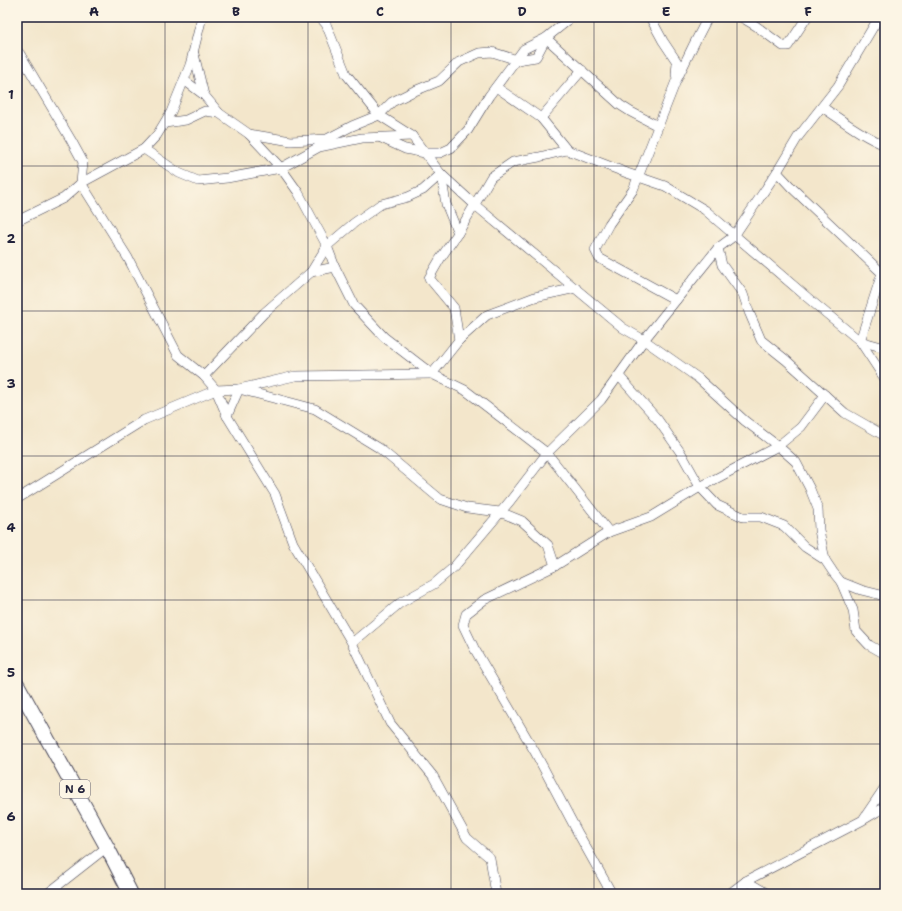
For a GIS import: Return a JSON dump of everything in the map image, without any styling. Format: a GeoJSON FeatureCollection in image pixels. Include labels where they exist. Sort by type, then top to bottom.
{"type":"FeatureCollection","features":[{"type":"Feature","properties":{"kind":"main road","name":"N 6"},"geometry":{"type":"LineString","coordinates":[[17,684],[107,847],[131,894]]}},
{"type":"Feature","properties":{"kind":"street"},"geometry":{"type":"LineString","coordinates":[[196,17],[193,51],[204,95]]}},
{"type":"Feature","properties":{"kind":"street"},"geometry":{"type":"LineString","coordinates":[[17,221],[64,198],[81,183],[144,149],[157,135],[171,112],[190,65],[202,17]]}},
{"type":"Feature","properties":{"kind":"street"},"geometry":{"type":"LineString","coordinates":[[320,17],[326,24],[346,74],[379,115],[412,136],[441,174],[475,205],[623,328],[644,340],[698,378],[745,421],[796,462],[810,489],[818,509],[825,560]]}},
{"type":"Feature","properties":{"kind":"street"},"geometry":{"type":"LineString","coordinates":[[380,138],[405,149],[425,153],[440,153],[451,148],[468,130],[489,96],[524,49],[546,38],[567,21],[569,17]]}},
{"type":"Feature","properties":{"kind":"street"},"geometry":{"type":"LineString","coordinates":[[650,17],[663,41],[677,62],[676,81]]}},
{"type":"Feature","properties":{"kind":"street"},"geometry":{"type":"LineString","coordinates":[[676,300],[599,258],[596,250],[609,224],[633,190],[676,81],[708,17]]}},
{"type":"Feature","properties":{"kind":"street"},"geometry":{"type":"LineString","coordinates":[[741,17],[783,46],[788,46],[807,17]]}},
{"type":"Feature","properties":{"kind":"street"},"geometry":{"type":"LineString","coordinates":[[352,643],[400,603],[434,584],[454,567],[547,453],[601,400],[644,340],[718,248],[734,236],[777,172],[798,137],[838,86],[879,17]]}},
{"type":"Feature","properties":{"kind":"street"},"geometry":{"type":"LineString","coordinates":[[546,38],[620,105],[658,126]]}},
{"type":"Feature","properties":{"kind":"street"},"geometry":{"type":"LineString","coordinates":[[17,52],[20,54],[83,162],[81,183],[128,258],[178,355],[204,376],[216,390],[227,416],[275,494],[293,543],[352,643],[390,723],[433,776],[467,838],[490,858],[496,894]]}},
{"type":"Feature","properties":{"kind":"street"},"geometry":{"type":"LineString","coordinates":[[249,134],[291,141],[327,139],[352,126],[379,115],[392,102],[439,80],[459,62],[479,53],[492,52],[517,60]]}},
{"type":"Feature","properties":{"kind":"street"},"geometry":{"type":"LineString","coordinates":[[541,118],[582,70]]}},
{"type":"Feature","properties":{"kind":"street"},"geometry":{"type":"LineString","coordinates":[[184,80],[204,95],[219,113],[249,134],[281,168],[298,192],[327,246],[335,267],[354,304],[384,337],[432,374],[465,390],[547,453],[609,532]]}},
{"type":"Feature","properties":{"kind":"street"},"geometry":{"type":"LineString","coordinates":[[496,87],[541,118],[567,150],[665,186],[706,210],[734,236],[860,341],[885,380]]}},
{"type":"Feature","properties":{"kind":"street"},"geometry":{"type":"LineString","coordinates":[[822,107],[885,145]]}},
{"type":"Feature","properties":{"kind":"street"},"geometry":{"type":"LineString","coordinates":[[165,123],[186,120],[205,111],[219,113]]}},
{"type":"Feature","properties":{"kind":"street"},"geometry":{"type":"LineString","coordinates":[[144,149],[179,173],[198,181],[227,178],[281,168],[319,147],[362,138],[412,136]]}},
{"type":"Feature","properties":{"kind":"street"},"geometry":{"type":"LineString","coordinates":[[459,340],[454,308],[429,278],[491,177],[513,162],[567,150]]}},
{"type":"Feature","properties":{"kind":"street"},"geometry":{"type":"LineString","coordinates":[[777,172],[791,188],[882,273],[860,341]]}},
{"type":"Feature","properties":{"kind":"street"},"geometry":{"type":"LineString","coordinates":[[204,376],[264,313],[311,272],[327,246],[354,223],[381,204],[408,197],[423,190],[441,174]]}},
{"type":"Feature","properties":{"kind":"street"},"geometry":{"type":"LineString","coordinates":[[441,174],[446,204],[458,233]]}},
{"type":"Feature","properties":{"kind":"street"},"geometry":{"type":"LineString","coordinates":[[718,248],[722,265],[743,294],[761,340],[786,360],[845,413],[885,436]]}},
{"type":"Feature","properties":{"kind":"street"},"geometry":{"type":"LineString","coordinates":[[311,272],[335,267]]}},
{"type":"Feature","properties":{"kind":"street"},"geometry":{"type":"LineString","coordinates":[[432,374],[459,340],[487,315],[535,297],[576,288]]}},
{"type":"Feature","properties":{"kind":"street"},"geometry":{"type":"LineString","coordinates":[[860,341],[885,348]]}},
{"type":"Feature","properties":{"kind":"street"},"geometry":{"type":"LineString","coordinates":[[17,499],[144,420],[216,390],[239,389],[295,376],[432,374]]}},
{"type":"Feature","properties":{"kind":"street"},"geometry":{"type":"LineString","coordinates":[[619,376],[658,420],[681,453],[700,487],[717,505],[743,517],[761,517],[784,526],[805,547],[825,560],[841,582],[854,610],[856,631],[869,645],[885,654]]}},
{"type":"Feature","properties":{"kind":"street"},"geometry":{"type":"LineString","coordinates":[[227,416],[239,389]]}},
{"type":"Feature","properties":{"kind":"street"},"geometry":{"type":"LineString","coordinates":[[239,389],[315,409],[379,448],[440,499],[467,508],[500,512],[522,521],[548,545],[555,566]]}},
{"type":"Feature","properties":{"kind":"street"},"geometry":{"type":"LineString","coordinates":[[612,894],[535,752],[474,648],[463,625],[466,614],[484,600],[555,566],[609,532],[651,517],[700,487],[778,446],[801,427],[825,395]]}},
{"type":"Feature","properties":{"kind":"street"},"geometry":{"type":"LineString","coordinates":[[841,582],[861,590],[885,596]]}},
{"type":"Feature","properties":{"kind":"street"},"geometry":{"type":"LineString","coordinates":[[863,820],[885,787]]}},
{"type":"Feature","properties":{"kind":"street"},"geometry":{"type":"LineString","coordinates":[[729,894],[746,881],[885,807]]}},
{"type":"Feature","properties":{"kind":"street"},"geometry":{"type":"LineString","coordinates":[[47,894],[107,847]]}},
{"type":"Feature","properties":{"kind":"street"},"geometry":{"type":"LineString","coordinates":[[740,894],[746,881]]}},
{"type":"Feature","properties":{"kind":"street"},"geometry":{"type":"LineString","coordinates":[[746,881],[768,894]]}}]}
